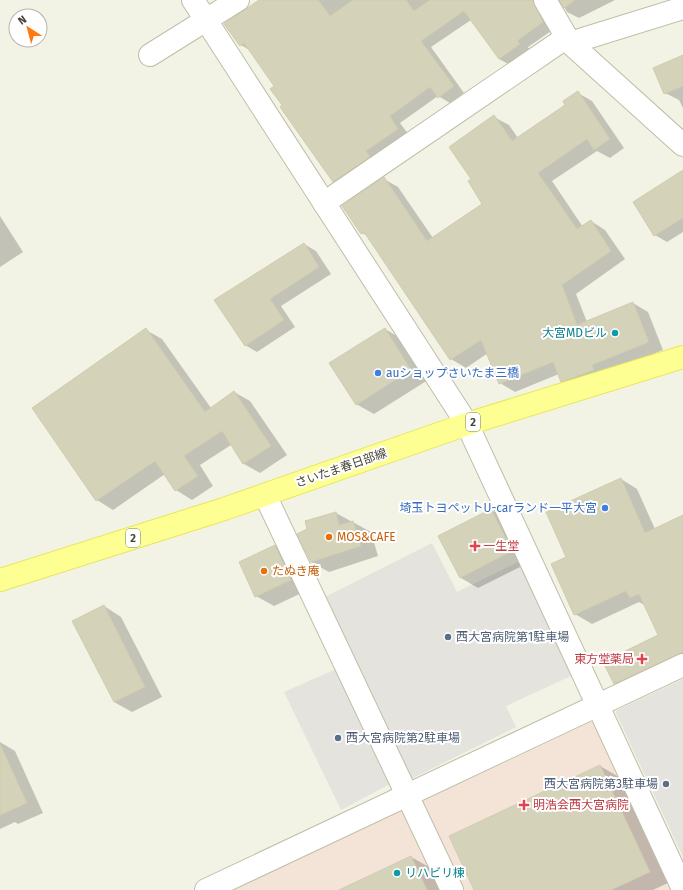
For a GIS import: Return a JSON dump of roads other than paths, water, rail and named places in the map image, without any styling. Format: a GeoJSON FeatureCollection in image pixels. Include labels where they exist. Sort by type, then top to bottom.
{"type":"FeatureCollection","features":[{"type":"Feature","properties":{"kind":"main road","name":"さいたま春日部線"},"geometry":{"type":"LineString","coordinates":[[0,580],[265,495],[467,424],[683,357]]}},
{"type":"Feature","properties":{"kind":"street"},"geometry":{"type":"LineString","coordinates":[[193,0],[467,424],[683,889]]}},
{"type":"Feature","properties":{"kind":"street"},"geometry":{"type":"LineString","coordinates":[[150,55],[238,0]]}},
{"type":"Feature","properties":{"kind":"street"},"geometry":{"type":"LineString","coordinates":[[545,0],[569,40],[683,145]]}},
{"type":"Feature","properties":{"kind":"street"},"geometry":{"type":"LineString","coordinates":[[324,202],[569,40],[683,8]]}},
{"type":"Feature","properties":{"kind":"street"},"geometry":{"type":"LineString","coordinates":[[265,495],[452,890]]}},
{"type":"Feature","properties":{"kind":"street"},"geometry":{"type":"LineString","coordinates":[[206,890],[683,665]]}},
{"type":"Feature","properties":{"kind":"place","name":"大宮MDビル"},"geometry":{"type":"Point","coordinates":[615,333]}},
{"type":"Feature","properties":{"kind":"place","name":"auショップさいたま三橋"},"geometry":{"type":"Point","coordinates":[378,373]}},
{"type":"Feature","properties":{"kind":"place","name":"埼玉トヨペットU-carランド一平大宮"},"geometry":{"type":"Point","coordinates":[605,508]}},
{"type":"Feature","properties":{"kind":"place","name":"MOS&CAFE"},"geometry":{"type":"Point","coordinates":[329,537]}},
{"type":"Feature","properties":{"kind":"place","name":"一生堂"},"geometry":{"type":"Point","coordinates":[475,546]}},
{"type":"Feature","properties":{"kind":"place","name":"たぬき庵"},"geometry":{"type":"Point","coordinates":[264,571]}},
{"type":"Feature","properties":{"kind":"place","name":"西大宮病院第1駐車場"},"geometry":{"type":"Point","coordinates":[448,637]}},
{"type":"Feature","properties":{"kind":"place","name":"東方堂薬局"},"geometry":{"type":"Point","coordinates":[642,659]}},
{"type":"Feature","properties":{"kind":"place","name":"西大宮病院第2駐車場"},"geometry":{"type":"Point","coordinates":[338,738]}},
{"type":"Feature","properties":{"kind":"place","name":"西大宮病院第3駐車場"},"geometry":{"type":"Point","coordinates":[666,784]}},
{"type":"Feature","properties":{"kind":"place","name":"明浩会西大宮病院"},"geometry":{"type":"Point","coordinates":[524,805]}},
{"type":"Feature","properties":{"kind":"place","name":"リハビリ棟"},"geometry":{"type":"Point","coordinates":[397,873]}}]}
